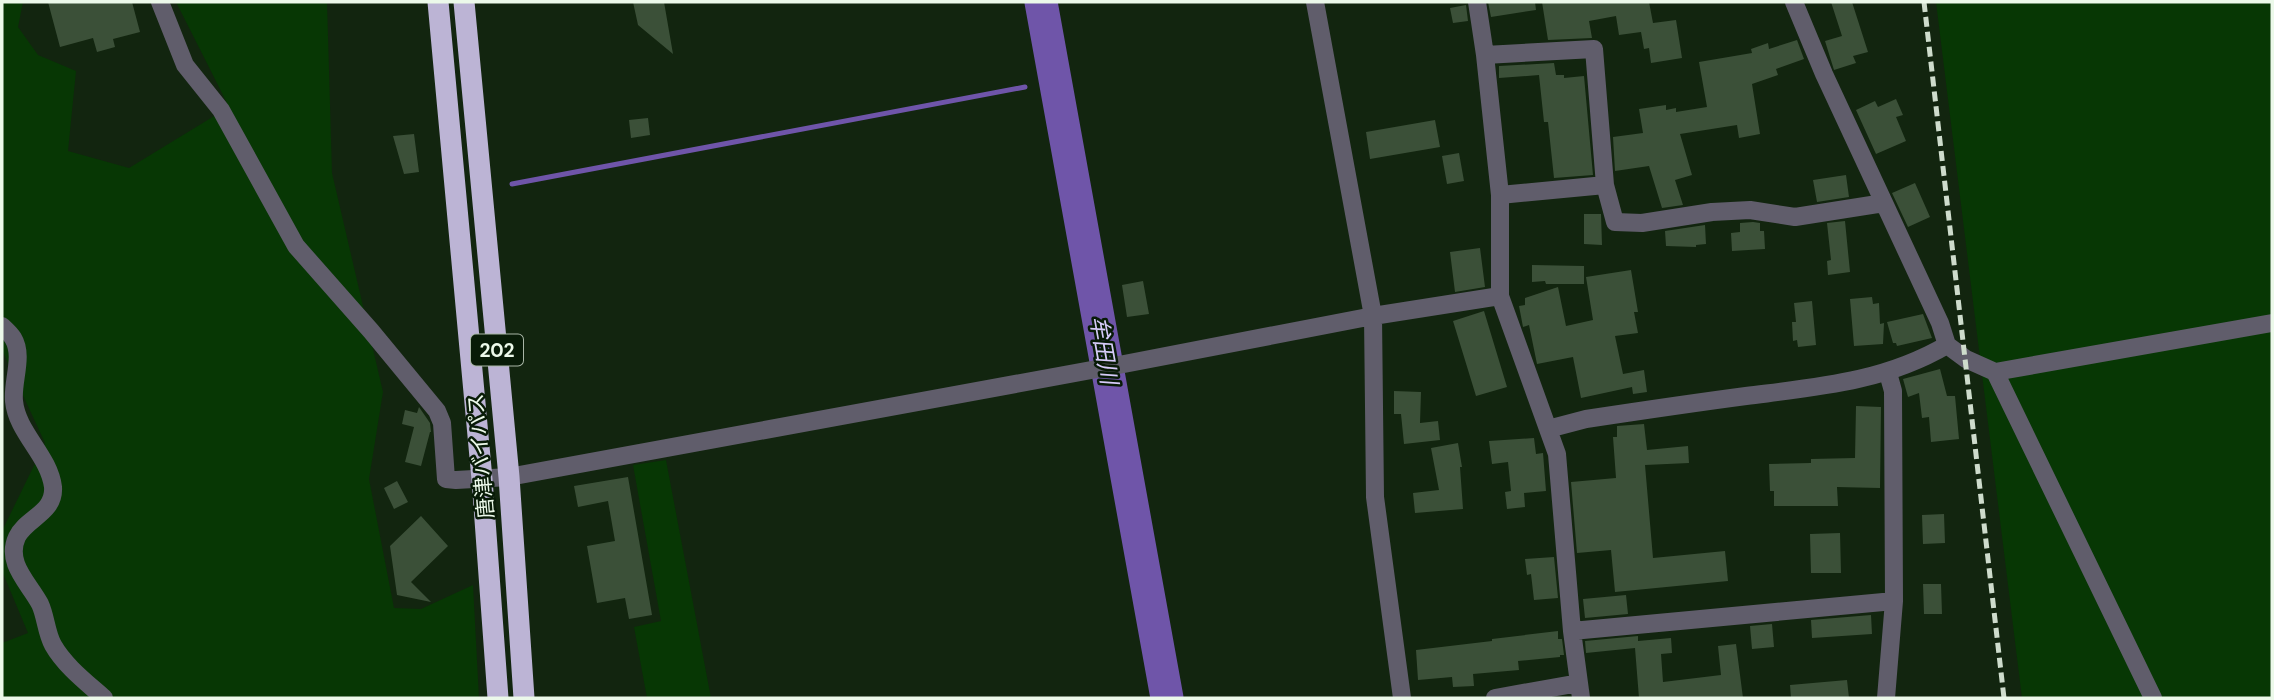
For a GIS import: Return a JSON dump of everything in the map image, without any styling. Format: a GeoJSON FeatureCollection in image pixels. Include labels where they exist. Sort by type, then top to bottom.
{"type":"FeatureCollection","features":[{"type":"Feature","properties":{"kind":"highway","name":"唐津バイパス"},"geometry":{"type":"LineString","coordinates":[[438,2],[482,479],[498,698]]}},
{"type":"Feature","properties":{"kind":"highway","name":"唐津バイパス"},"geometry":{"type":"LineString","coordinates":[[464,2],[509,477],[524,698]]}},
{"type":"Feature","properties":{"kind":"street"},"geometry":{"type":"LineString","coordinates":[[160,2],[185,65],[221,110],[296,246],[437,411],[442,423],[446,479],[509,477],[1373,316],[1500,296]]}},
{"type":"Feature","properties":{"kind":"street"},"geometry":{"type":"LineString","coordinates":[[1315,2],[1373,316],[1375,497],[1402,698]]}},
{"type":"Feature","properties":{"kind":"street"},"geometry":{"type":"LineString","coordinates":[[1477,2],[1500,195],[1500,296],[1557,454],[1572,631],[1580,691],[1495,698]]}},
{"type":"Feature","properties":{"kind":"street"},"geometry":{"type":"LineString","coordinates":[[1794,2],[1824,74],[1940,323],[1947,345],[1966,359],[1995,372],[2272,323]]}},
{"type":"Feature","properties":{"kind":"street"},"geometry":{"type":"LineString","coordinates":[[1485,55],[1594,49],[1605,185],[1615,222],[1642,223],[1712,212],[1750,210],[1795,217],[1884,203]]}},
{"type":"Feature","properties":{"kind":"street"},"geometry":{"type":"LineString","coordinates":[[1500,195],[1605,185]]}},
{"type":"Feature","properties":{"kind":"street"},"geometry":{"type":"LineString","coordinates":[[2,326],[14,339],[17,365],[14,399],[17,415],[48,470],[53,490],[48,508],[18,534],[14,546],[15,565],[41,605],[52,644],[73,671],[104,698]]}},
{"type":"Feature","properties":{"kind":"street"},"geometry":{"type":"LineString","coordinates":[[1549,429],[1586,419],[1828,386],[1888,373],[1922,360],[1947,345]]}},
{"type":"Feature","properties":{"kind":"street"},"geometry":{"type":"LineString","coordinates":[[1995,372],[2153,698]]}},
{"type":"Feature","properties":{"kind":"street"},"geometry":{"type":"LineString","coordinates":[[1886,698],[1894,601],[1894,391],[1888,373]]}},
{"type":"Feature","properties":{"kind":"street"},"geometry":{"type":"LineString","coordinates":[[1572,631],[1894,601]]}},
{"type":"Feature","properties":{"kind":"green space"},"geometry":{"type":"Polygon","coordinates":[[[2,2],[23,2],[18,27],[38,55],[76,71],[68,151],[129,168],[229,107],[176,2],[327,2],[332,173],[383,392],[369,479],[394,608],[421,609],[473,585],[479,698],[2,698],[2,643],[28,633],[2,571],[2,531],[45,443],[2,350],[2,2]]]}},
{"type":"Feature","properties":{"kind":"green space"},"geometry":{"type":"Polygon","coordinates":[[[1936,2],[2272,2],[2272,698],[2022,698],[1936,2]]]}},
{"type":"Feature","properties":{"kind":"green space"},"geometry":{"type":"Polygon","coordinates":[[[666,460],[711,698],[647,698],[634,627],[661,621],[633,465],[666,460]]]}},
{"type":"Feature","properties":{"kind":"building"},"geometry":{"type":"Polygon","coordinates":[[[48,2],[132,2],[140,32],[113,39],[115,47],[97,52],[93,38],[60,47],[48,2]]]}},
{"type":"Feature","properties":{"kind":"building"},"geometry":{"type":"Polygon","coordinates":[[[633,2],[664,2],[673,54],[638,25],[633,2]]]}},
{"type":"Feature","properties":{"kind":"building"},"geometry":{"type":"Polygon","coordinates":[[[1488,2],[1535,2],[1536,10],[1491,17],[1488,2]]]}},
{"type":"Feature","properties":{"kind":"building"},"geometry":{"type":"Polygon","coordinates":[[[1542,2],[1649,2],[1653,23],[1676,20],[1682,58],[1651,63],[1649,48],[1644,49],[1641,32],[1619,35],[1616,16],[1589,21],[1592,38],[1548,40],[1542,2]]]}},
{"type":"Feature","properties":{"kind":"building"},"geometry":{"type":"Polygon","coordinates":[[[1831,2],[1852,2],[1868,52],[1853,56],[1856,63],[1834,70],[1825,41],[1842,36],[1831,2]]]}},
{"type":"Feature","properties":{"kind":"building"},"geometry":{"type":"Polygon","coordinates":[[[1466,5],[1468,21],[1453,23],[1450,8],[1466,5]]]}},
{"type":"Feature","properties":{"kind":"building"},"geometry":{"type":"Polygon","coordinates":[[[1797,40],[1804,59],[1776,69],[1778,75],[1752,84],[1760,134],[1739,138],[1737,125],[1680,134],[1692,175],[1675,180],[1683,205],[1662,208],[1649,166],[1615,171],[1613,137],[1643,133],[1639,109],[1666,105],[1666,110],[1676,108],[1676,112],[1707,107],[1699,62],[1752,53],[1751,49],[1768,43],[1769,49],[1797,40]]]}},
{"type":"Feature","properties":{"kind":"building"},"geometry":{"type":"Polygon","coordinates":[[[1554,63],[1556,75],[1564,75],[1564,78],[1584,76],[1593,175],[1554,178],[1548,122],[1544,122],[1539,75],[1499,78],[1499,66],[1554,63]]]}},
{"type":"Feature","properties":{"kind":"building"},"geometry":{"type":"Polygon","coordinates":[[[1896,99],[1903,115],[1896,117],[1906,141],[1876,154],[1856,110],[1875,101],[1878,107],[1896,99]]]}},
{"type":"Feature","properties":{"kind":"building"},"geometry":{"type":"Polygon","coordinates":[[[648,118],[650,135],[631,138],[629,120],[648,118]]]}},
{"type":"Feature","properties":{"kind":"building"},"geometry":{"type":"Polygon","coordinates":[[[1435,120],[1440,147],[1370,159],[1366,132],[1435,120]]]}},
{"type":"Feature","properties":{"kind":"building"},"geometry":{"type":"Polygon","coordinates":[[[414,134],[419,172],[404,174],[393,136],[414,134]]]}},
{"type":"Feature","properties":{"kind":"building"},"geometry":{"type":"Polygon","coordinates":[[[1459,153],[1464,181],[1447,184],[1442,156],[1459,153]]]}},
{"type":"Feature","properties":{"kind":"building"},"geometry":{"type":"Polygon","coordinates":[[[1846,175],[1849,197],[1817,202],[1813,180],[1846,175]]]}},
{"type":"Feature","properties":{"kind":"building"},"geometry":{"type":"Polygon","coordinates":[[[1915,183],[1930,217],[1908,227],[1892,193],[1915,183]]]}},
{"type":"Feature","properties":{"kind":"building"},"geometry":{"type":"Polygon","coordinates":[[[1584,214],[1601,214],[1602,245],[1584,244],[1584,214]]]}},
{"type":"Feature","properties":{"kind":"building"},"geometry":{"type":"Polygon","coordinates":[[[1845,221],[1850,272],[1828,275],[1827,261],[1831,260],[1827,223],[1845,221]]]}},
{"type":"Feature","properties":{"kind":"building"},"geometry":{"type":"Polygon","coordinates":[[[1740,223],[1760,223],[1760,231],[1764,231],[1765,249],[1732,251],[1731,233],[1740,232],[1740,223]]]}},
{"type":"Feature","properties":{"kind":"building"},"geometry":{"type":"Polygon","coordinates":[[[1705,225],[1706,244],[1696,247],[1666,246],[1665,231],[1705,225]]]}},
{"type":"Feature","properties":{"kind":"building"},"geometry":{"type":"Polygon","coordinates":[[[1480,248],[1485,287],[1455,292],[1450,252],[1480,248]]]}},
{"type":"Feature","properties":{"kind":"building"},"geometry":{"type":"Polygon","coordinates":[[[1532,265],[1584,266],[1584,284],[1532,282],[1532,265]]]}},
{"type":"Feature","properties":{"kind":"building"},"geometry":{"type":"Polygon","coordinates":[[[1631,270],[1638,312],[1634,312],[1638,333],[1615,336],[1623,374],[1644,370],[1647,392],[1633,394],[1632,387],[1581,398],[1573,357],[1537,364],[1529,325],[1523,327],[1519,306],[1525,305],[1525,298],[1558,287],[1566,326],[1593,320],[1586,277],[1631,270]]]}},
{"type":"Feature","properties":{"kind":"building"},"geometry":{"type":"Polygon","coordinates":[[[1143,281],[1149,314],[1127,317],[1122,285],[1143,281]]]}},
{"type":"Feature","properties":{"kind":"building"},"geometry":{"type":"Polygon","coordinates":[[[1872,297],[1873,304],[1879,303],[1880,324],[1884,323],[1883,344],[1854,346],[1850,299],[1872,297]]]}},
{"type":"Feature","properties":{"kind":"building"},"geometry":{"type":"Polygon","coordinates":[[[1812,301],[1816,345],[1798,347],[1797,340],[1793,341],[1792,322],[1796,322],[1794,303],[1812,301]]]}},
{"type":"Feature","properties":{"kind":"building"},"geometry":{"type":"Polygon","coordinates":[[[1484,311],[1507,387],[1476,396],[1453,321],[1484,311]]]}},
{"type":"Feature","properties":{"kind":"building"},"geometry":{"type":"Polygon","coordinates":[[[1923,314],[1932,338],[1897,346],[1893,343],[1887,322],[1923,314]]]}},
{"type":"Feature","properties":{"kind":"building"},"geometry":{"type":"Polygon","coordinates":[[[1940,369],[1947,396],[1955,396],[1959,439],[1931,442],[1929,417],[1922,418],[1919,393],[1908,397],[1903,379],[1940,369]]]}},
{"type":"Feature","properties":{"kind":"building"},"geometry":{"type":"Polygon","coordinates":[[[1394,391],[1421,392],[1420,423],[1438,421],[1440,440],[1404,444],[1401,414],[1394,414],[1394,391]]]}},
{"type":"Feature","properties":{"kind":"building"},"geometry":{"type":"Polygon","coordinates":[[[1856,406],[1881,407],[1880,488],[1837,487],[1838,506],[1774,506],[1774,491],[1770,491],[1769,464],[1855,458],[1856,406]]]}},
{"type":"Feature","properties":{"kind":"building"},"geometry":{"type":"Polygon","coordinates":[[[419,407],[430,423],[431,432],[421,466],[405,462],[414,427],[402,424],[405,410],[417,413],[419,407]]]}},
{"type":"Feature","properties":{"kind":"building"},"geometry":{"type":"Polygon","coordinates":[[[1644,424],[1647,450],[1688,446],[1689,463],[1645,465],[1653,558],[1725,551],[1728,581],[1615,592],[1611,550],[1577,553],[1571,482],[1616,478],[1613,437],[1617,437],[1617,426],[1644,424]]]}},
{"type":"Feature","properties":{"kind":"building"},"geometry":{"type":"Polygon","coordinates":[[[1534,438],[1536,454],[1543,453],[1546,491],[1524,493],[1525,507],[1507,509],[1505,492],[1511,491],[1508,462],[1492,464],[1489,441],[1534,438]]]}},
{"type":"Feature","properties":{"kind":"building"},"geometry":{"type":"Polygon","coordinates":[[[1458,443],[1462,467],[1463,509],[1415,513],[1413,493],[1439,490],[1431,448],[1458,443]]]}},
{"type":"Feature","properties":{"kind":"building"},"geometry":{"type":"Polygon","coordinates":[[[628,477],[652,615],[629,619],[625,598],[597,603],[587,546],[615,541],[608,501],[578,507],[574,486],[628,477]]]}},
{"type":"Feature","properties":{"kind":"building"},"geometry":{"type":"Polygon","coordinates":[[[397,481],[408,502],[394,509],[384,488],[397,481]]]}},
{"type":"Feature","properties":{"kind":"building"},"geometry":{"type":"Polygon","coordinates":[[[1944,514],[1945,543],[1923,544],[1922,515],[1944,514]]]}},
{"type":"Feature","properties":{"kind":"building"},"geometry":{"type":"Polygon","coordinates":[[[421,516],[448,546],[411,582],[431,602],[397,595],[390,546],[421,516]]]}},
{"type":"Feature","properties":{"kind":"building"},"geometry":{"type":"Polygon","coordinates":[[[1840,533],[1841,573],[1811,573],[1810,534],[1840,533]]]}},
{"type":"Feature","properties":{"kind":"building"},"geometry":{"type":"Polygon","coordinates":[[[1554,557],[1558,598],[1534,600],[1531,574],[1527,575],[1525,559],[1554,557]]]}},
{"type":"Feature","properties":{"kind":"building"},"geometry":{"type":"Polygon","coordinates":[[[1923,584],[1941,584],[1942,614],[1924,614],[1923,584]]]}},
{"type":"Feature","properties":{"kind":"building"},"geometry":{"type":"Polygon","coordinates":[[[1626,595],[1628,614],[1585,618],[1583,599],[1626,595]]]}},
{"type":"Feature","properties":{"kind":"building"},"geometry":{"type":"Polygon","coordinates":[[[1871,615],[1872,634],[1812,638],[1811,620],[1871,615]]]}},
{"type":"Feature","properties":{"kind":"building"},"geometry":{"type":"Polygon","coordinates":[[[1772,624],[1774,647],[1752,649],[1750,626],[1772,624]]]}},
{"type":"Feature","properties":{"kind":"building"},"geometry":{"type":"Polygon","coordinates":[[[1558,631],[1564,655],[1560,657],[1518,661],[1519,670],[1473,674],[1474,686],[1453,687],[1452,677],[1418,680],[1416,650],[1558,631]]]}},
{"type":"Feature","properties":{"kind":"building"},"geometry":{"type":"Polygon","coordinates":[[[1638,636],[1638,641],[1671,638],[1672,653],[1661,654],[1663,682],[1721,675],[1718,646],[1736,644],[1743,698],[1639,698],[1635,648],[1586,653],[1585,641],[1638,636]]]}},
{"type":"Feature","properties":{"kind":"building"},"geometry":{"type":"Polygon","coordinates":[[[1847,680],[1849,698],[1791,698],[1790,685],[1847,680]]]}},
{"type":"Feature","properties":{"kind":"waterway","name":"牟田川"},"geometry":{"type":"LineString","coordinates":[[1041,2],[1167,698]]}},
{"type":"Feature","properties":{"kind":"waterway"},"geometry":{"type":"LineString","coordinates":[[512,184],[1025,87]]}},
{"type":"Feature","properties":{"kind":"railway"},"geometry":{"type":"LineString","coordinates":[[1924,2],[2004,698]]}}]}
